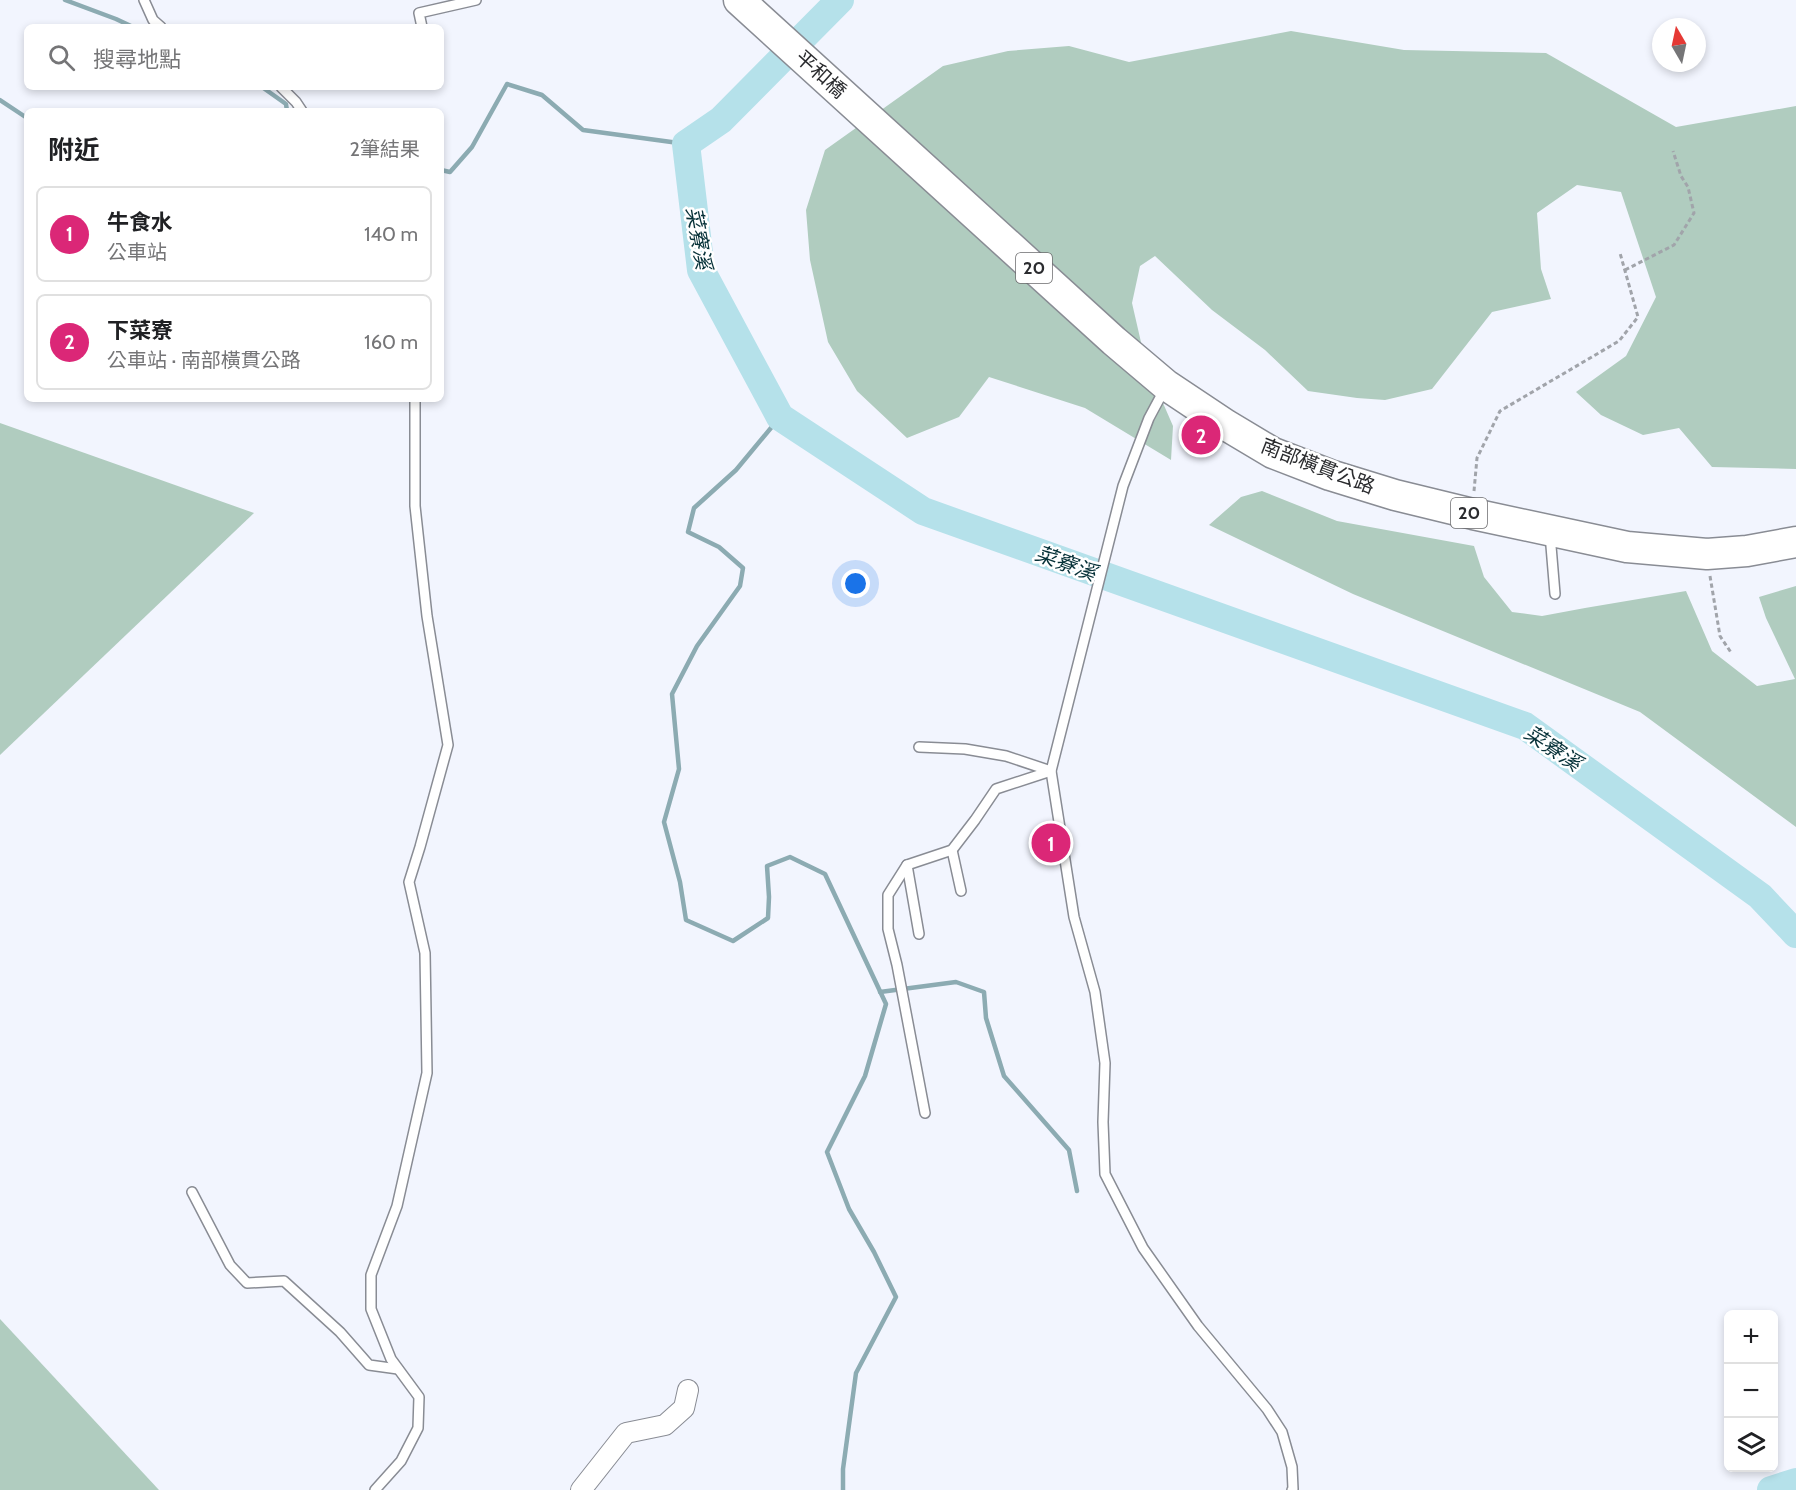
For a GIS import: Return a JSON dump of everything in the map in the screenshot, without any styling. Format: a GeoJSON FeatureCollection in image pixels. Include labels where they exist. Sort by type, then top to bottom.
{"type":"FeatureCollection","features":[{"type":"Feature","properties":{"kind":"main road","name":"平和橋"},"geometry":{"type":"LineString","coordinates":[[739,0],[903,149]]}},
{"type":"Feature","properties":{"kind":"main road","name":"南部橫貫公路"},"geometry":{"type":"LineString","coordinates":[[903,149],[1166,385],[1273,453],[1330,475],[1395,495],[1626,548],[1707,554],[1747,551],[1796,542]]}},
{"type":"Feature","properties":{"kind":"street"},"geometry":{"type":"LineString","coordinates":[[581,1490],[626,1433],[665,1425],[684,1408],[688,1390]]}},
{"type":"Feature","properties":{"kind":"lane"},"geometry":{"type":"LineString","coordinates":[[144,0],[153,20],[158,24]]}},
{"type":"Feature","properties":{"kind":"lane"},"geometry":{"type":"LineString","coordinates":[[421,24],[419,13],[476,0]]}},
{"type":"Feature","properties":{"kind":"lane"},"geometry":{"type":"LineString","coordinates":[[283,90],[300,108]]}},
{"type":"Feature","properties":{"kind":"lane"},"geometry":{"type":"LineString","coordinates":[[1166,385],[1149,418],[1123,486],[1051,771],[1074,917],[1095,992],[1105,1064],[1103,1122],[1105,1174],[1143,1248],[1198,1326],[1267,1409],[1282,1432],[1292,1467],[1292,1490]]}},
{"type":"Feature","properties":{"kind":"lane"},"geometry":{"type":"LineString","coordinates":[[375,1490],[401,1461],[418,1428],[419,1398],[391,1359],[371,1309],[371,1275],[397,1206],[427,1073],[425,953],[409,882],[448,745],[427,616],[415,506],[415,402]]}},
{"type":"Feature","properties":{"kind":"lane"},"geometry":{"type":"LineString","coordinates":[[1550,531],[1555,594]]}},
{"type":"Feature","properties":{"kind":"lane"},"geometry":{"type":"LineString","coordinates":[[919,747],[965,749],[1006,756],[1051,771]]}},
{"type":"Feature","properties":{"kind":"lane"},"geometry":{"type":"LineString","coordinates":[[925,1113],[900,979],[888,929],[888,895],[907,865],[952,850],[996,789],[1051,771]]}},
{"type":"Feature","properties":{"kind":"lane"},"geometry":{"type":"LineString","coordinates":[[952,850],[962,891]]}},
{"type":"Feature","properties":{"kind":"lane"},"geometry":{"type":"LineString","coordinates":[[907,865],[919,934]]}},
{"type":"Feature","properties":{"kind":"lane"},"geometry":{"type":"LineString","coordinates":[[192,1192],[230,1265],[247,1283],[284,1281],[340,1332],[369,1365],[398,1369]]}},
{"type":"Feature","properties":{"kind":"path"},"geometry":{"type":"LineString","coordinates":[[1625,270],[1674,245],[1694,213],[1688,187],[1681,176],[1673,151]]}},
{"type":"Feature","properties":{"kind":"path"},"geometry":{"type":"LineString","coordinates":[[1473,514],[1477,458],[1500,411],[1619,341],[1638,317],[1620,253]]}},
{"type":"Feature","properties":{"kind":"path"},"geometry":{"type":"LineString","coordinates":[[1707,554],[1720,636],[1732,654]]}},
{"type":"Feature","properties":{"kind":"green space"},"geometry":{"type":"Polygon","coordinates":[[[1291,31],[1404,50],[1546,53],[1676,127],[1796,106],[1796,469],[1712,467],[1679,428],[1643,435],[1601,415],[1576,392],[1626,356],[1656,297],[1621,192],[1577,185],[1537,213],[1541,269],[1551,299],[1492,312],[1432,389],[1385,400],[1308,391],[1265,350],[1212,310],[1155,256],[1140,266],[1132,303],[1146,364],[1173,426],[1171,460],[1085,408],[989,377],[959,417],[907,438],[857,391],[828,342],[810,260],[806,210],[825,150],[943,66],[1008,51],[1069,46],[1129,62],[1291,31]]]}},
{"type":"Feature","properties":{"kind":"green space"},"geometry":{"type":"Polygon","coordinates":[[[0,423],[254,513],[0,755],[0,423]]]}},
{"type":"Feature","properties":{"kind":"green space"},"geometry":{"type":"Polygon","coordinates":[[[1262,491],[1337,521],[1474,546],[1484,577],[1512,612],[1542,616],[1686,591],[1712,651],[1757,686],[1795,679],[1766,618],[1759,597],[1796,586],[1796,827],[1640,712],[1353,594],[1209,525],[1241,497],[1262,491]]]}},
{"type":"Feature","properties":{"kind":"green space"},"geometry":{"type":"Polygon","coordinates":[[[0,1319],[159,1490],[0,1490],[0,1319]]]}},
{"type":"Feature","properties":{"kind":"waterway"},"geometry":{"type":"LineString","coordinates":[[65,0],[127,24]]}},
{"type":"Feature","properties":{"kind":"waterway","name":"菜竂溪"},"geometry":{"type":"LineString","coordinates":[[840,0],[721,120],[686,144],[701,270],[780,417],[923,511],[1525,726],[1760,896],[1796,934]]}},
{"type":"Feature","properties":{"kind":"waterway"},"geometry":{"type":"LineString","coordinates":[[444,171],[450,172],[472,147],[507,84],[542,95],[583,130],[686,144]]}},
{"type":"Feature","properties":{"kind":"waterway"},"geometry":{"type":"LineString","coordinates":[[266,90],[286,104],[287,108]]}},
{"type":"Feature","properties":{"kind":"waterway"},"geometry":{"type":"LineString","coordinates":[[0,100],[24,116]]}},
{"type":"Feature","properties":{"kind":"waterway"},"geometry":{"type":"LineString","coordinates":[[780,417],[736,470],[694,508],[688,532],[719,547],[743,568],[740,586],[697,646],[672,694],[679,769],[664,822],[680,882],[686,920],[733,941],[768,918],[767,866],[790,857],[825,874],[886,1004],[865,1076],[827,1152],[849,1209],[896,1297],[856,1373],[843,1469],[843,1490]]}},
{"type":"Feature","properties":{"kind":"waterway"},"geometry":{"type":"LineString","coordinates":[[880,992],[956,982],[984,992],[986,1018],[1004,1076],[1069,1150],[1077,1191]]}},
{"type":"Feature","properties":{"kind":"waterway","name":"菜竂溪"},"geometry":{"type":"LineString","coordinates":[[1771,1490],[1796,1482]]}},
{"type":"Feature","properties":{"kind":"place","name":"下菜寮"},"geometry":{"type":"Point","coordinates":[1201,435]}},
{"type":"Feature","properties":{"kind":"place","name":"牛食水"},"geometry":{"type":"Point","coordinates":[1051,843]}}]}
